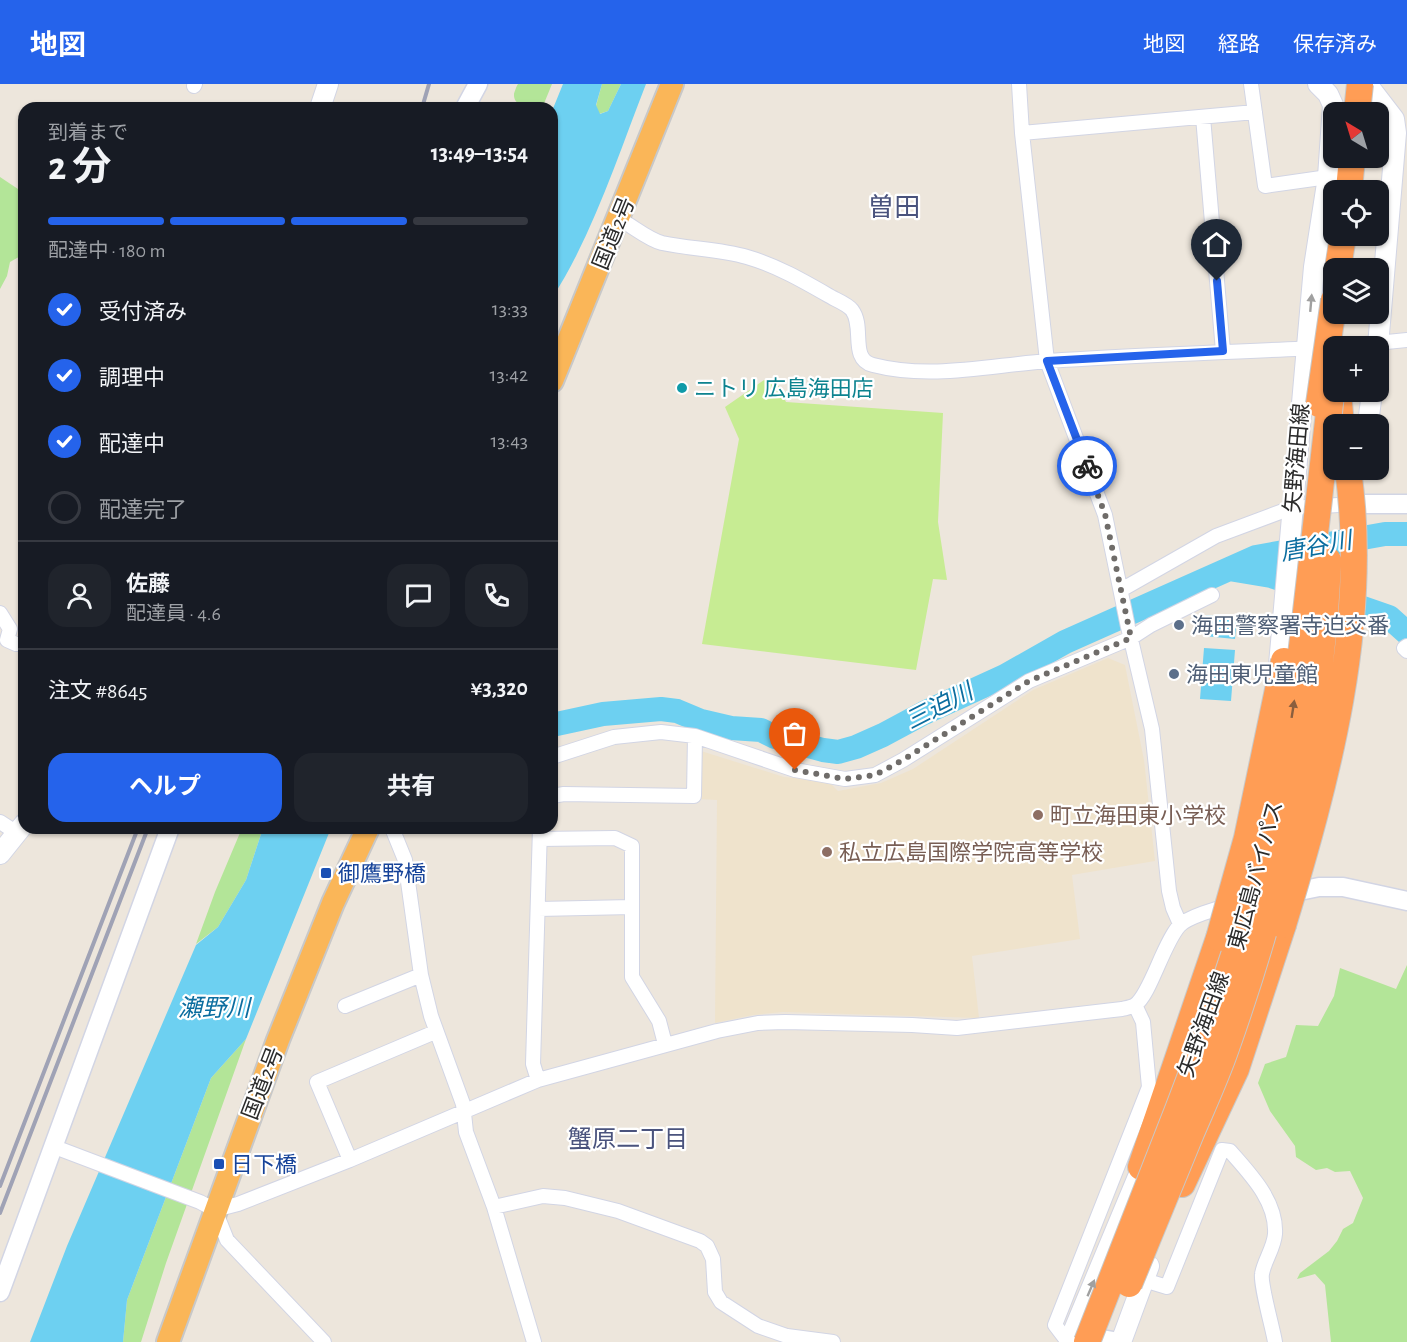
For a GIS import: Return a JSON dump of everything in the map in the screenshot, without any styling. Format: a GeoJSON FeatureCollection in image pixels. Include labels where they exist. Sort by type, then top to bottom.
{"type":"FeatureCollection","features":[{"type":"Feature","properties":{"kind":"highway","name":"国道2号"},"geometry":{"type":"LineString","coordinates":[[558,366],[672,84]]}},
{"type":"Feature","properties":{"kind":"highway"},"geometry":{"type":"LineString","coordinates":[[1351,102],[1366,85]]}},
{"type":"Feature","properties":{"kind":"highway"},"geometry":{"type":"LineString","coordinates":[[1141,1167],[1219,938],[1247,838],[1283,669],[1331,324]]}},
{"type":"Feature","properties":{"kind":"highway","name":"東広島バイパス"},"geometry":{"type":"LineString","coordinates":[[1087,1342],[1215,1012],[1248,913],[1270,823],[1295,697],[1308,606],[1314,531],[1333,402]]}},
{"type":"Feature","properties":{"kind":"highway","name":"東広島バイパス"},"geometry":{"type":"LineString","coordinates":[[1106,1342],[1225,1052],[1262,938],[1287,841],[1318,678],[1326,608],[1334,402]]}},
{"type":"Feature","properties":{"kind":"highway"},"geometry":{"type":"LineString","coordinates":[[1173,1203],[1236,1069],[1284,925],[1323,784],[1343,677],[1350,620],[1354,564],[1349,480]]}},
{"type":"Feature","properties":{"kind":"highway","name":"国道2号"},"geometry":{"type":"LineString","coordinates":[[168,1342],[208,1206],[333,903],[365,834]]}},
{"type":"Feature","properties":{"kind":"main road"},"geometry":{"type":"LineString","coordinates":[[322,102],[328,84]]}},
{"type":"Feature","properties":{"kind":"main road"},"geometry":{"type":"LineString","coordinates":[[1318,84],[1337,102]]}},
{"type":"Feature","properties":{"kind":"main road"},"geometry":{"type":"LineString","coordinates":[[1366,85],[1400,118],[1379,336]]}},
{"type":"Feature","properties":{"kind":"main road","name":"矢野海田線"},"geometry":{"type":"LineString","coordinates":[[1069,1342],[1141,1167],[1174,1101],[1218,986],[1246,901],[1262,824],[1278,674],[1314,267],[1323,236]]}},
{"type":"Feature","properties":{"kind":"main road","name":"矢野海田線"},"geometry":{"type":"LineString","coordinates":[[1120,1342],[1173,1203],[1281,894],[1321,766],[1345,612],[1360,480]]}},
{"type":"Feature","properties":{"kind":"main road"},"geometry":{"type":"LineString","coordinates":[[0,854],[18,831]]}},
{"type":"Feature","properties":{"kind":"street"},"geometry":{"type":"LineString","coordinates":[[468,102],[478,84]]}},
{"type":"Feature","properties":{"kind":"street"},"geometry":{"type":"LineString","coordinates":[[1019,84],[1022,133],[1047,361],[1105,514],[1152,729],[1169,891],[1180,924]]}},
{"type":"Feature","properties":{"kind":"street"},"geometry":{"type":"LineString","coordinates":[[1251,84],[1265,186],[1323,184]]}},
{"type":"Feature","properties":{"kind":"street"},"geometry":{"type":"LineString","coordinates":[[1022,133],[1255,112]]}},
{"type":"Feature","properties":{"kind":"street"},"geometry":{"type":"LineString","coordinates":[[1203,117],[1223,351]]}},
{"type":"Feature","properties":{"kind":"street"},"geometry":{"type":"LineString","coordinates":[[619,219],[662,243],[746,256],[786,271],[839,301],[852,310],[858,324],[860,354],[865,362],[873,365],[912,371],[956,372],[1047,361],[1323,347]]}},
{"type":"Feature","properties":{"kind":"street"},"geometry":{"type":"LineString","coordinates":[[1389,342],[1407,340]]}},
{"type":"Feature","properties":{"kind":"street"},"geometry":{"type":"LineString","coordinates":[[1121,593],[1216,536],[1291,508],[1356,514],[1407,504]]}},
{"type":"Feature","properties":{"kind":"street"},"geometry":{"type":"LineString","coordinates":[[558,755],[614,737],[661,732],[695,736],[795,770],[845,779],[875,775],[1029,681],[1212,595]]}},
{"type":"Feature","properties":{"kind":"street"},"geometry":{"type":"LineString","coordinates":[[0,614],[10,629],[7,640],[18,644]]}},
{"type":"Feature","properties":{"kind":"street"},"geometry":{"type":"LineString","coordinates":[[558,795],[694,796],[695,736]]}},
{"type":"Feature","properties":{"kind":"street"},"geometry":{"type":"LineString","coordinates":[[0,822],[18,827]]}},
{"type":"Feature","properties":{"kind":"street"},"geometry":{"type":"LineString","coordinates":[[0,1292],[168,834]]}},
{"type":"Feature","properties":{"kind":"street"},"geometry":{"type":"LineString","coordinates":[[394,834],[405,860],[421,975],[435,1032],[463,1104],[466,1132],[494,1207],[534,1342]]}},
{"type":"Feature","properties":{"kind":"street"},"geometry":{"type":"LineString","coordinates":[[538,1080],[534,1064],[540,834],[615,838],[632,846],[632,977],[659,1021],[665,1044]]}},
{"type":"Feature","properties":{"kind":"street"},"geometry":{"type":"LineString","coordinates":[[52,1146],[208,1206],[238,1204],[350,1160],[538,1080],[665,1044],[758,1023],[912,1025],[957,1028],[1122,1009],[1135,1005],[1142,997],[1168,941],[1180,924],[1218,908],[1319,887],[1343,887],[1407,901]]}},
{"type":"Feature","properties":{"kind":"street"},"geometry":{"type":"LineString","coordinates":[[538,909],[632,907]]}},
{"type":"Feature","properties":{"kind":"street"},"geometry":{"type":"LineString","coordinates":[[345,1006],[421,975]]}},
{"type":"Feature","properties":{"kind":"street"},"geometry":{"type":"LineString","coordinates":[[1120,1342],[1102,1339],[1069,1342],[1055,1325],[1149,1087],[1143,1022],[1135,1005]]}},
{"type":"Feature","properties":{"kind":"street"},"geometry":{"type":"LineString","coordinates":[[350,1160],[317,1082],[435,1032]]}},
{"type":"Feature","properties":{"kind":"street"},"geometry":{"type":"LineString","coordinates":[[1144,1280],[1167,1287],[1222,1150],[1230,1151],[1265,1194],[1274,1219],[1275,1236],[1261,1276],[1275,1342]]}},
{"type":"Feature","properties":{"kind":"street"},"geometry":{"type":"LineString","coordinates":[[494,1207],[543,1196],[566,1198],[618,1211],[700,1241],[707,1245],[713,1259],[715,1292],[722,1302],[758,1326],[787,1336],[833,1342]]}},
{"type":"Feature","properties":{"kind":"street"},"geometry":{"type":"LineString","coordinates":[[208,1206],[227,1240],[324,1342]]}},
{"type":"Feature","properties":{"kind":"shaded area"},"geometry":{"type":"Polygon","coordinates":[[[1108,658],[1125,665],[1144,760],[1155,861],[1072,875],[1080,939],[972,956],[979,1018],[783,1012],[753,1015],[715,1023],[717,800],[699,799],[701,751],[784,777],[828,781],[838,791],[881,783],[913,769],[1033,690],[1108,658]]]}},
{"type":"Feature","properties":{"kind":"green space"},"geometry":{"type":"Polygon","coordinates":[[[518,84],[552,84],[545,102],[517,102],[514,94],[518,84]]]}},
{"type":"Feature","properties":{"kind":"green space"},"geometry":{"type":"Polygon","coordinates":[[[602,84],[621,84],[608,111],[599,114],[596,106],[602,84]]]}},
{"type":"Feature","properties":{"kind":"green space"},"geometry":{"type":"Polygon","coordinates":[[[0,177],[18,189],[18,257],[10,262],[7,276],[0,289],[0,177]]]}},
{"type":"Feature","properties":{"kind":"green space"},"geometry":{"type":"Polygon","coordinates":[[[764,380],[777,383],[786,402],[943,413],[938,522],[947,580],[933,579],[916,670],[702,644],[739,439],[725,407],[764,380]]]}},
{"type":"Feature","properties":{"kind":"green space"},"geometry":{"type":"Polygon","coordinates":[[[239,834],[261,834],[246,880],[218,927],[196,944],[239,834]]]}},
{"type":"Feature","properties":{"kind":"green space"},"geometry":{"type":"Polygon","coordinates":[[[1407,965],[1407,1342],[1331,1342],[1325,1285],[1315,1274],[1297,1279],[1300,1273],[1329,1251],[1343,1229],[1353,1223],[1363,1198],[1350,1171],[1335,1172],[1327,1168],[1316,1170],[1296,1157],[1295,1146],[1270,1111],[1258,1083],[1265,1064],[1286,1057],[1296,1025],[1318,1026],[1334,996],[1340,968],[1396,989],[1407,965]]]}},
{"type":"Feature","properties":{"kind":"green space"},"geometry":{"type":"Polygon","coordinates":[[[246,1039],[166,1263],[141,1342],[123,1342],[127,1300],[211,1078],[246,1039]]]}},
{"type":"Feature","properties":{"kind":"water"},"geometry":{"type":"Polygon","coordinates":[[[563,84],[602,84],[596,105],[600,114],[608,111],[621,84],[646,84],[592,222],[558,288],[558,102],[556,102],[563,84]]]}},
{"type":"Feature","properties":{"kind":"water"},"geometry":{"type":"Polygon","coordinates":[[[1206,615],[1237,618],[1235,639],[1204,636],[1206,615]]]}},
{"type":"Feature","properties":{"kind":"water"},"geometry":{"type":"Polygon","coordinates":[[[1204,648],[1235,650],[1231,701],[1200,699],[1204,648]]]}},
{"type":"Feature","properties":{"kind":"water","name":"瀬野川"},"geometry":{"type":"Polygon","coordinates":[[[261,834],[329,834],[246,1039],[211,1078],[127,1300],[123,1342],[30,1342],[67,1246],[196,945],[218,927],[246,880],[261,834]]]}},
{"type":"Feature","properties":{"kind":"waterway","name":"三迫川"},"geometry":{"type":"LineString","coordinates":[[558,724],[603,714],[661,709],[677,711],[701,721],[731,728],[761,730],[775,737],[838,752],[883,735],[924,713],[1005,676],[1065,642],[1256,557],[1385,534],[1407,534]]}},
{"type":"Feature","properties":{"kind":"waterway","name":"三迫川"},"geometry":{"type":"LineString","coordinates":[[1229,569],[1271,576],[1389,617],[1407,633]]}},
{"type":"Feature","properties":{"kind":"railway"},"geometry":{"type":"LineString","coordinates":[[424,102],[429,84]]}},
{"type":"Feature","properties":{"kind":"railway"},"geometry":{"type":"LineString","coordinates":[[0,1186],[136,834]]}},
{"type":"Feature","properties":{"kind":"railway"},"geometry":{"type":"LineString","coordinates":[[0,1213],[146,834]]}},
{"type":"Feature","properties":{"kind":"way so far"},"geometry":{"type":"LineString","coordinates":[[795,770],[845,779],[875,775],[1029,681],[1131,638],[1105,514],[1087,466]]}},
{"type":"Feature","properties":{"kind":"place","name":"ニトリ 広島海田店"},"geometry":{"type":"Point","coordinates":[682,388]}},
{"type":"Feature","properties":{"kind":"place","name":"海田警察署寺迫交番"},"geometry":{"type":"Point","coordinates":[1179,625]}},
{"type":"Feature","properties":{"kind":"place","name":"海田東児童館"},"geometry":{"type":"Point","coordinates":[1174,674]}},
{"type":"Feature","properties":{"kind":"place","name":"町立海田東小学校"},"geometry":{"type":"Point","coordinates":[1038,815]}},
{"type":"Feature","properties":{"kind":"place","name":"私立広島国際学院高等学校"},"geometry":{"type":"Point","coordinates":[827,852]}},
{"type":"Feature","properties":{"kind":"place","name":"御鷹野橋"},"geometry":{"type":"Point","coordinates":[326,873]}},
{"type":"Feature","properties":{"kind":"place","name":"日下橋"},"geometry":{"type":"Point","coordinates":[219,1164]}},
{"type":"Feature","properties":{"kind":"district","name":"曽田"},"geometry":{"type":"Point","coordinates":[894,207]}},
{"type":"Feature","properties":{"kind":"district","name":"蟹原二丁目"},"geometry":{"type":"Point","coordinates":[628,1139]}},
{"type":"Feature","properties":{"kind":"route"},"geometry":{"type":"LineString","coordinates":[[1087,466],[1047,361],[1223,351],[1217,281]]}},
{"type":"Feature","properties":{"kind":"water label","name":"唐谷川"},"geometry":{"type":"Point","coordinates":[1316,546]}}]}
